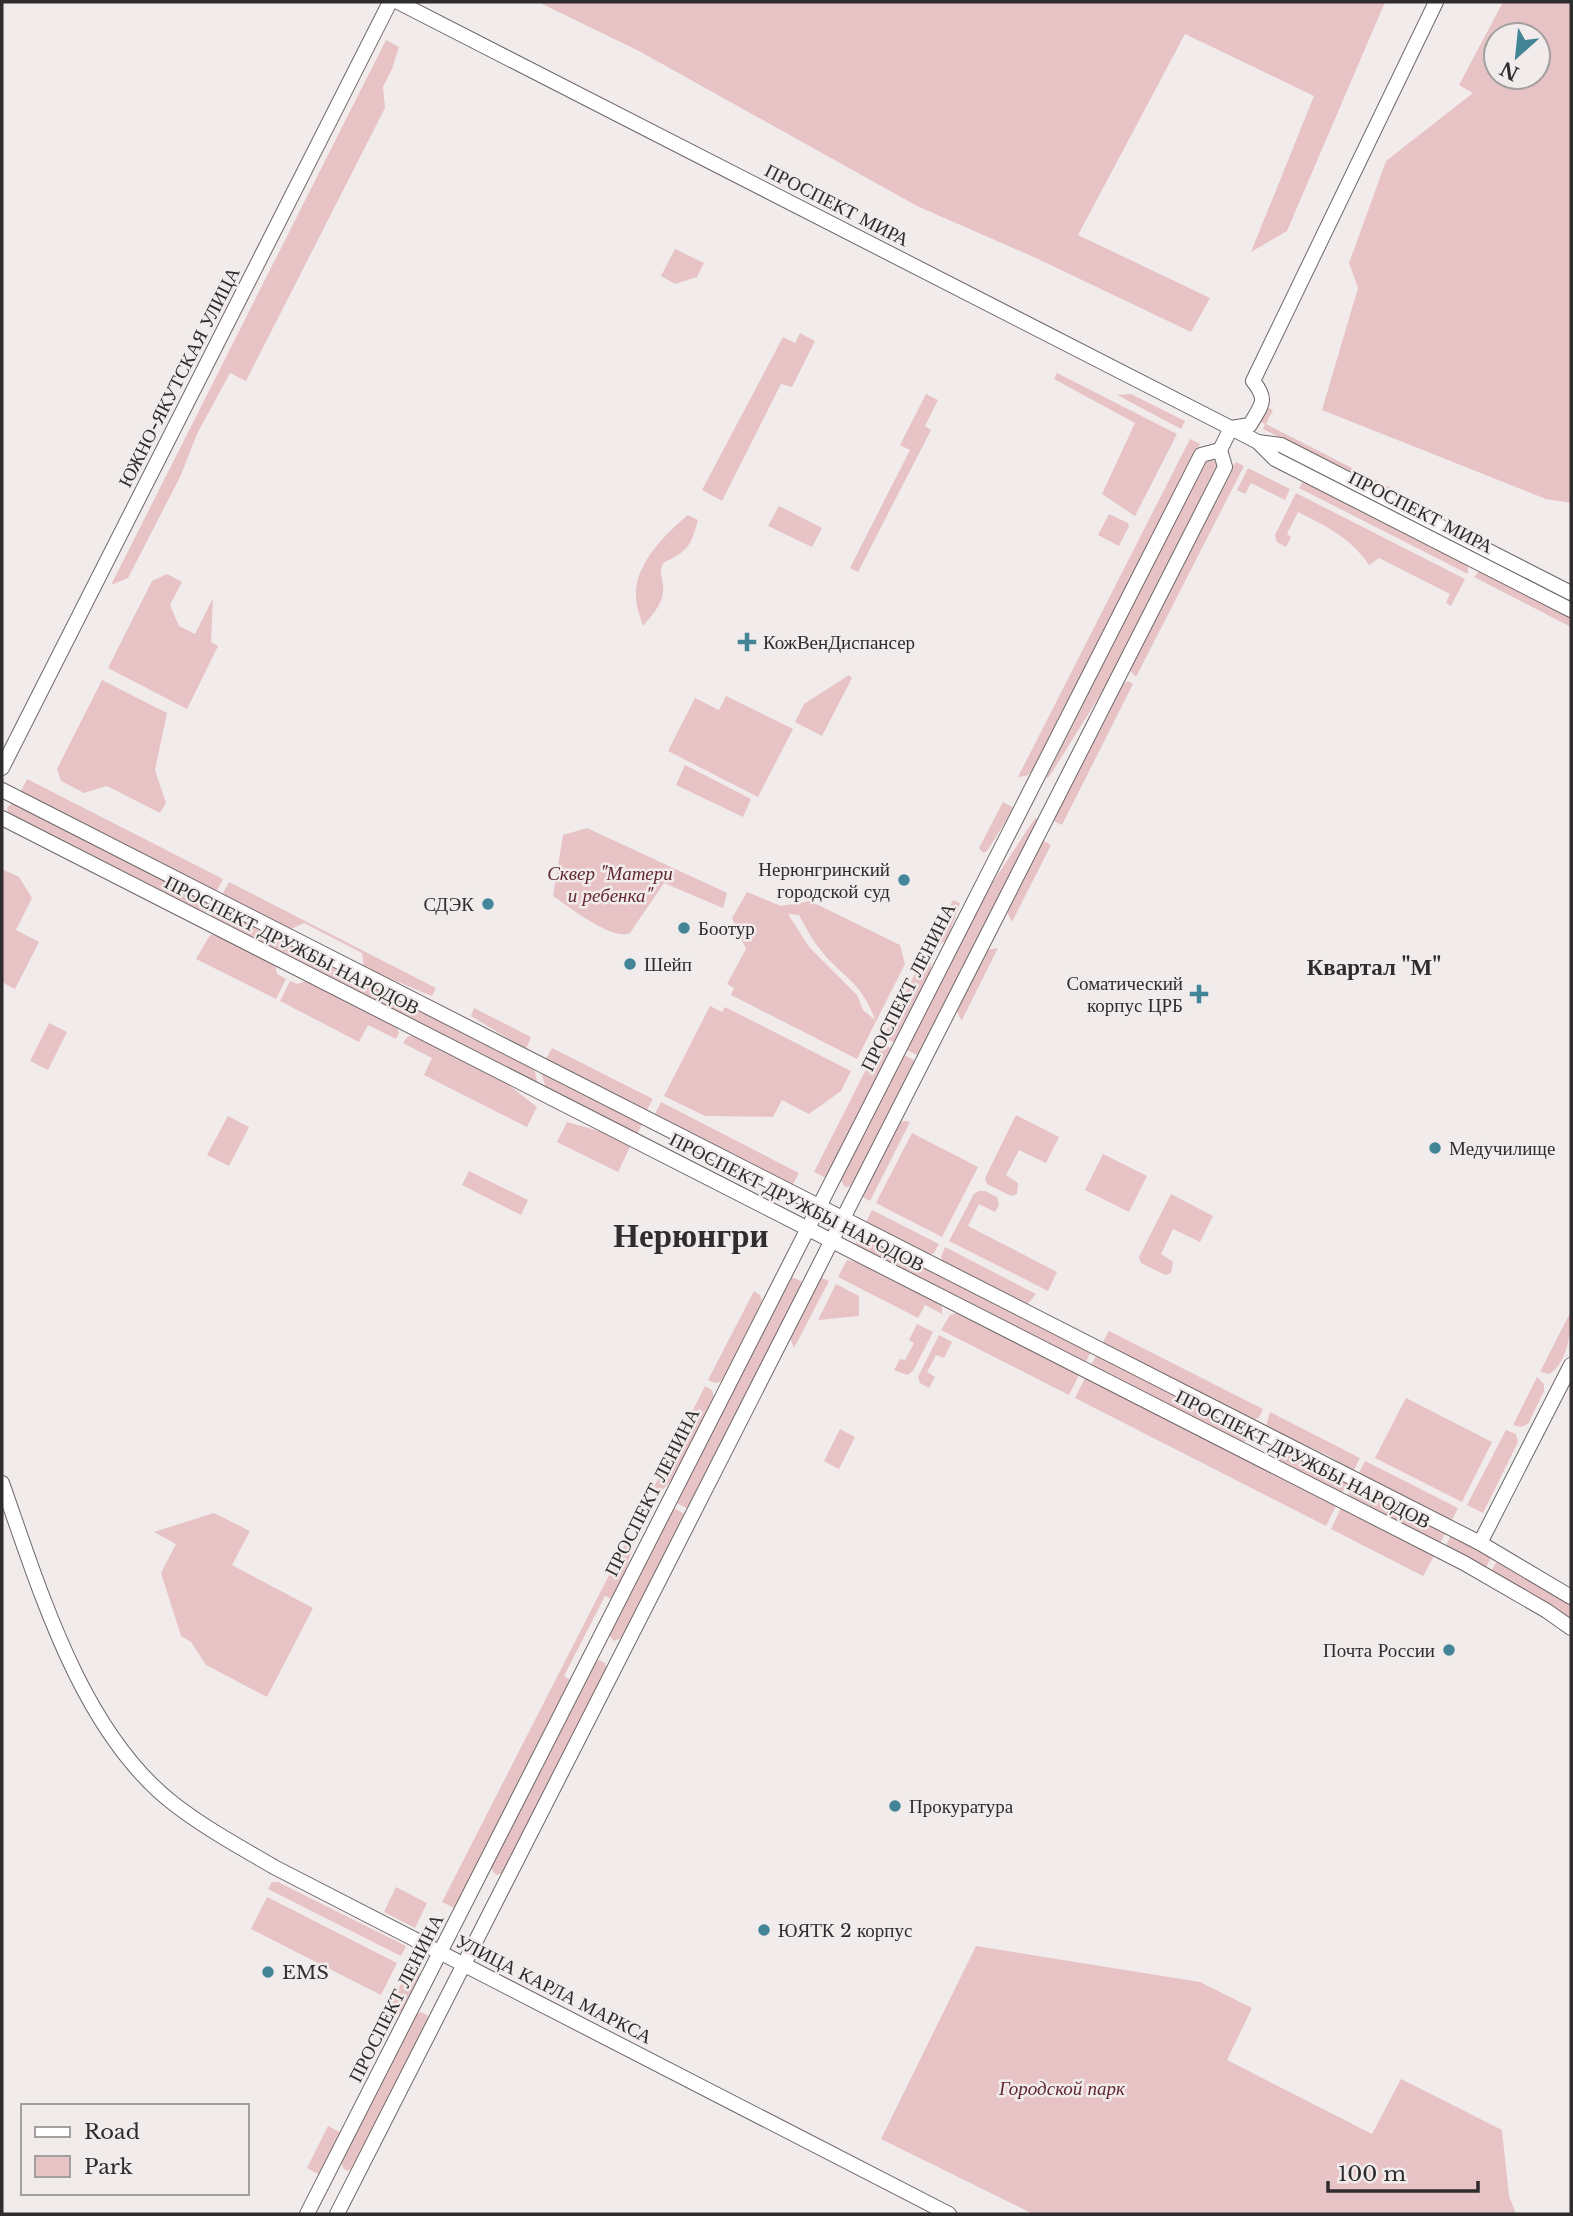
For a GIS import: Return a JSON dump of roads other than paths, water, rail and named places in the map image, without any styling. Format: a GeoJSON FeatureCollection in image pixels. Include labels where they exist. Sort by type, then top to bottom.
{"type":"FeatureCollection","features":[{"type":"Feature","properties":{"kind":"street","name":"ЮЖНО-ЯКУТСКАЯ УЛИЦА"},"geometry":{"type":"LineString","coordinates":[[2,768],[390,2]]}},
{"type":"Feature","properties":{"kind":"street","name":"ПРОСПЕКТ МИРА"},"geometry":{"type":"LineString","coordinates":[[398,2],[1231,428],[1258,442],[1275,459],[1571,610]]}},
{"type":"Feature","properties":{"kind":"street"},"geometry":{"type":"LineString","coordinates":[[1231,428],[1250,425],[1264,400],[1262,392],[1253,381],[1436,2]]}},
{"type":"Feature","properties":{"kind":"street","name":"ПРОСПЕКТ ЛЕНИНА"},"geometry":{"type":"LineString","coordinates":[[337,2214],[1225,467],[1220,450],[1231,428]]}},
{"type":"Feature","properties":{"kind":"street","name":"ПРОСПЕКТ МИРА"},"geometry":{"type":"LineString","coordinates":[[1258,442],[1281,445],[1571,593]]}},
{"type":"Feature","properties":{"kind":"street","name":"ПРОСПЕКТ ЛЕНИНА"},"geometry":{"type":"LineString","coordinates":[[307,2214],[1201,455],[1220,450]]}},
{"type":"Feature","properties":{"kind":"street"},"geometry":{"type":"LineString","coordinates":[[1031,788],[1055,800]]}},
{"type":"Feature","properties":{"kind":"street","name":"ПРОСПЕКТ ДРУЖБЫ НАРОДОВ"},"geometry":{"type":"LineString","coordinates":[[2,790],[1480,1543],[1571,1597]]}},
{"type":"Feature","properties":{"kind":"street","name":"ПРОСПЕКТ ДРУЖБЫ НАРОДОВ"},"geometry":{"type":"LineString","coordinates":[[2,818],[1464,1563],[1571,1628]]}},
{"type":"Feature","properties":{"kind":"street"},"geometry":{"type":"LineString","coordinates":[[1480,1543],[1571,1365]]}},
{"type":"Feature","properties":{"kind":"street","name":"УЛИЦА КАРЛА МАРКСА"},"geometry":{"type":"LineString","coordinates":[[2,1483],[63,1645],[80,1682],[102,1723],[135,1765],[174,1804],[274,1867],[949,2214]]}},
{"type":"Feature","properties":{"kind":"place","name":"КожВенДиспансер"},"geometry":{"type":"Point","coordinates":[747,642]}},
{"type":"Feature","properties":{"kind":"place","name":"Нерюнгринский городской суд"},"geometry":{"type":"Point","coordinates":[904,880]}},
{"type":"Feature","properties":{"kind":"place","name":"СДЭК"},"geometry":{"type":"Point","coordinates":[488,904]}},
{"type":"Feature","properties":{"kind":"place","name":"Боотур"},"geometry":{"type":"Point","coordinates":[684,928]}},
{"type":"Feature","properties":{"kind":"place","name":"Шейп"},"geometry":{"type":"Point","coordinates":[630,964]}},
{"type":"Feature","properties":{"kind":"place","name":"Соматический корпус ЦРБ"},"geometry":{"type":"Point","coordinates":[1199,994]}},
{"type":"Feature","properties":{"kind":"place","name":"Медучилище"},"geometry":{"type":"Point","coordinates":[1435,1148]}},
{"type":"Feature","properties":{"kind":"place","name":"Почта России"},"geometry":{"type":"Point","coordinates":[1449,1650]}},
{"type":"Feature","properties":{"kind":"place","name":"Прокуратура"},"geometry":{"type":"Point","coordinates":[895,1806]}},
{"type":"Feature","properties":{"kind":"place","name":"ЮЯТК 2 корпус"},"geometry":{"type":"Point","coordinates":[764,1930]}},
{"type":"Feature","properties":{"kind":"place","name":"EMS"},"geometry":{"type":"Point","coordinates":[268,1972]}},
{"type":"Feature","properties":{"kind":"district","name":"Квартал \"М\""},"geometry":{"type":"Point","coordinates":[1374,967]}},
{"type":"Feature","properties":{"kind":"district","name":"Нерюнгри"},"geometry":{"type":"Point","coordinates":[691,1235]}},
{"type":"Feature","properties":{"kind":"park label","name":"Сквер \"Матери и ребенка\""},"geometry":{"type":"Point","coordinates":[610,884]}},
{"type":"Feature","properties":{"kind":"park label","name":"Городской парк"},"geometry":{"type":"Point","coordinates":[1062,2088]}}]}
